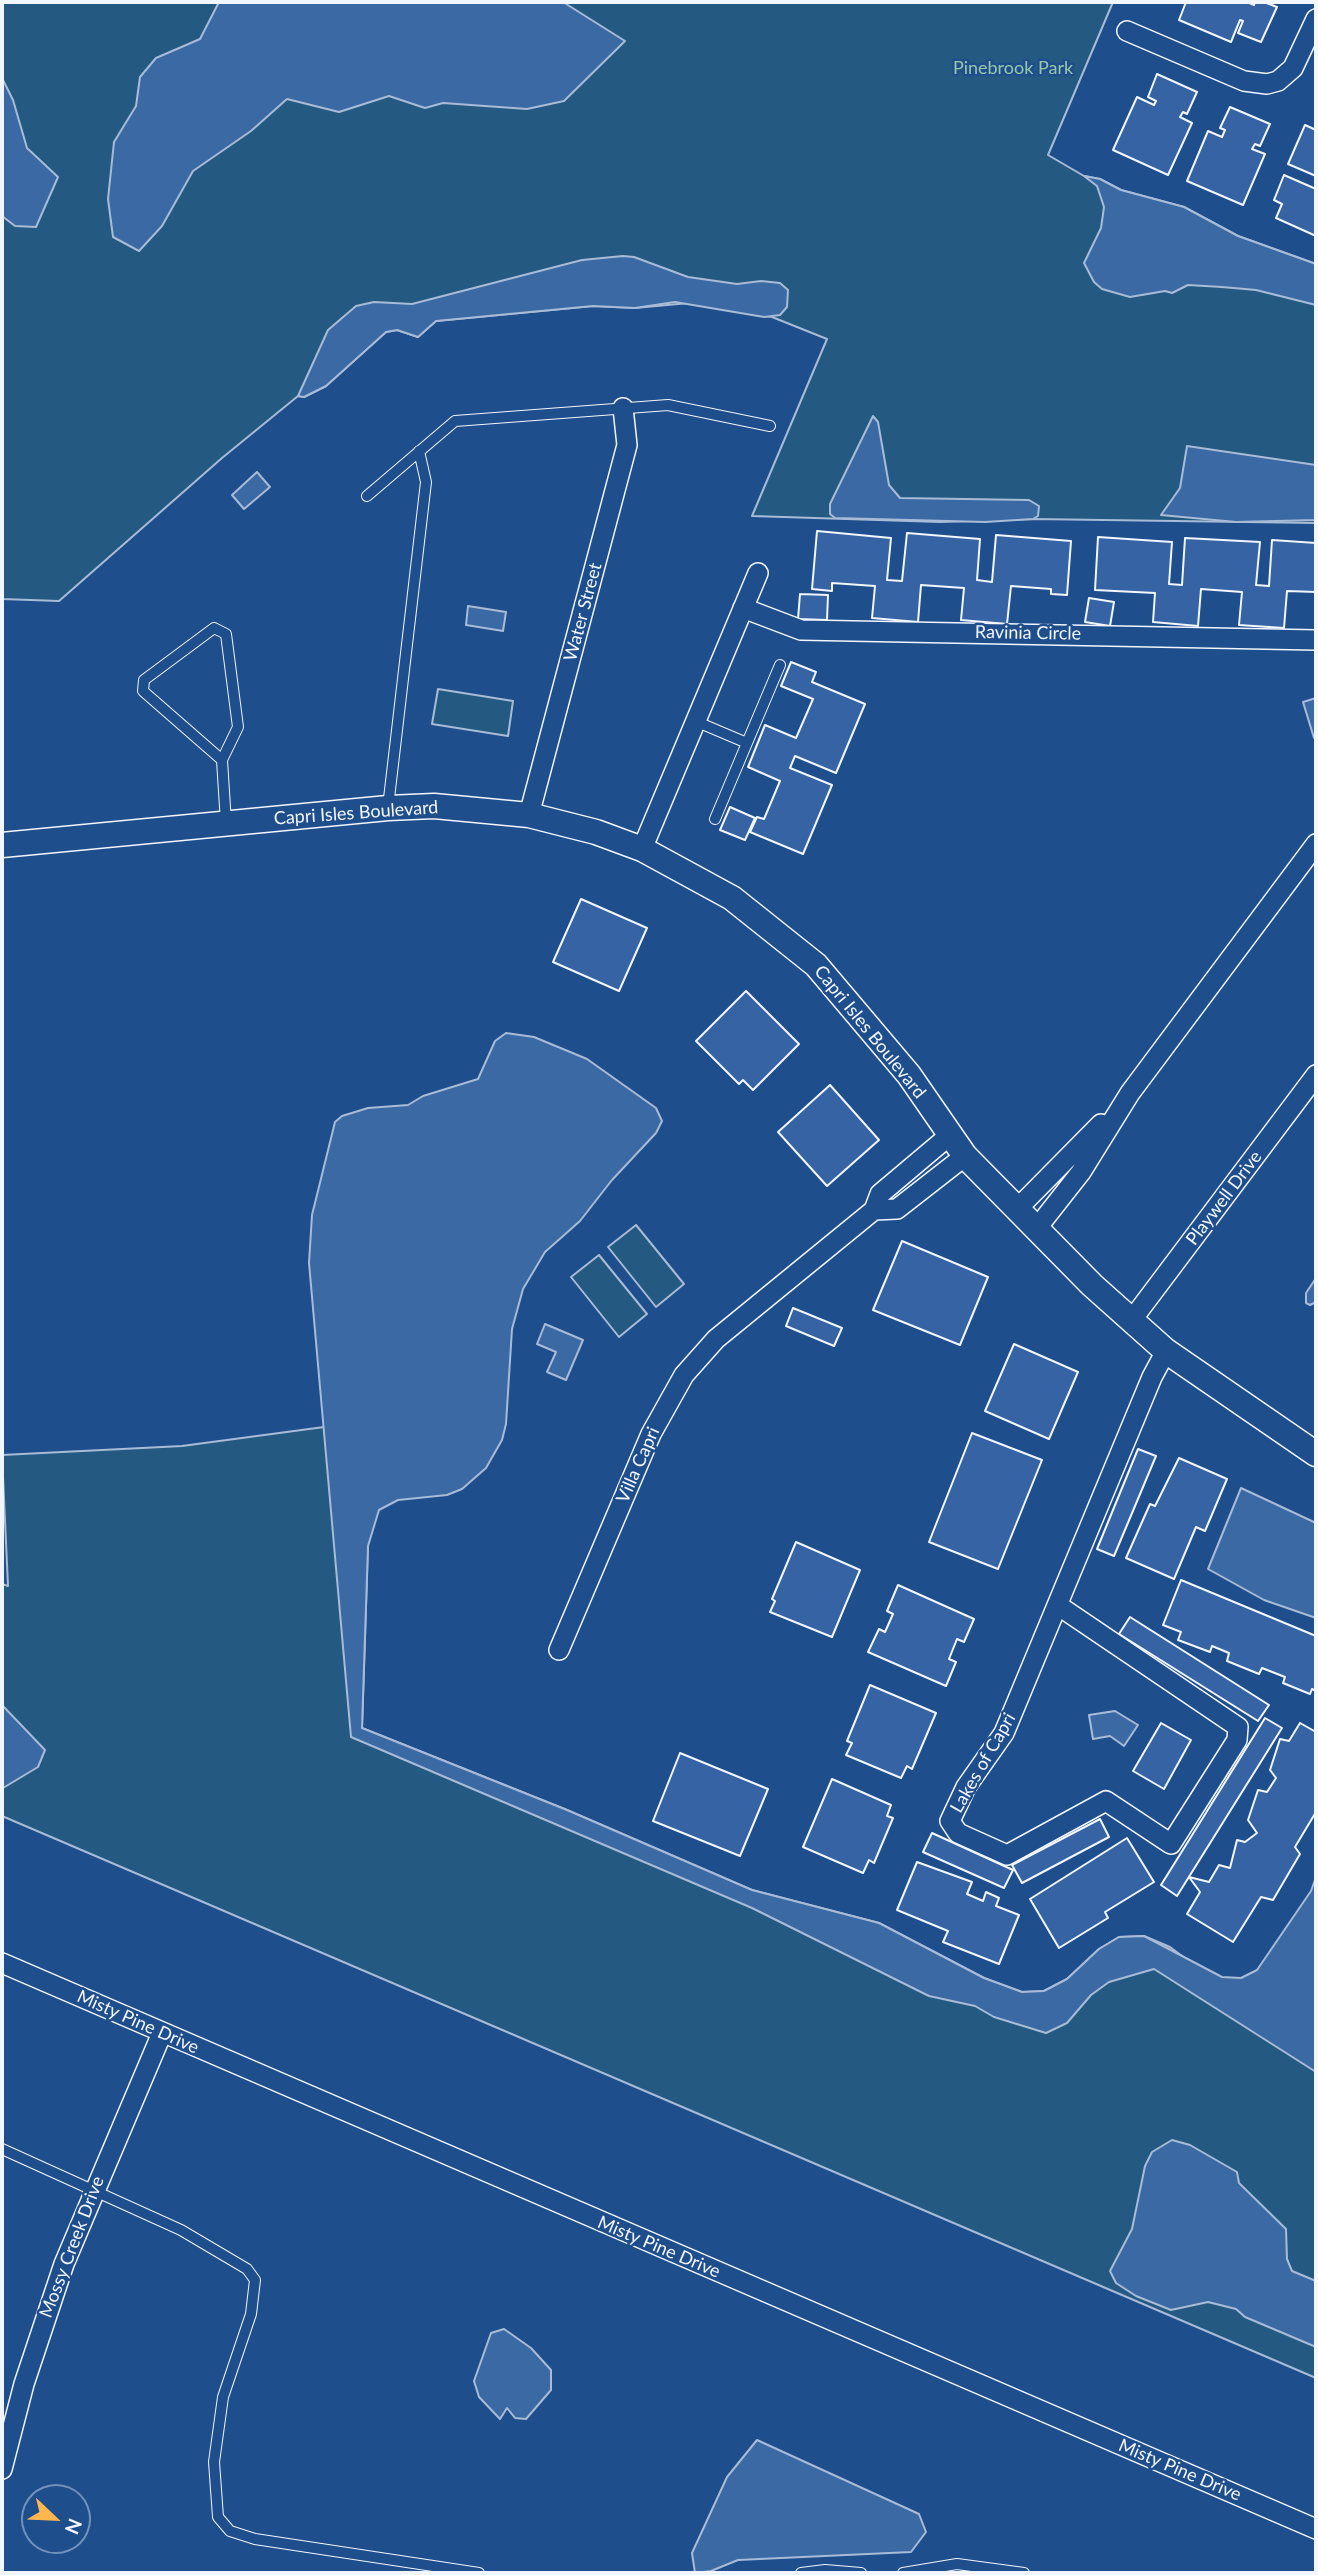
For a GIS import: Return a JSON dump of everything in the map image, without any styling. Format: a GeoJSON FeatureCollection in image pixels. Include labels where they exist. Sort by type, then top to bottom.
{"type":"FeatureCollection","features":[{"type":"Feature","properties":{"kind":"street"},"geometry":{"type":"LineString","coordinates":[[1126,31],[1244,81],[1267,84],[1278,80],[1293,68],[1316,19]]}},
{"type":"Feature","properties":{"kind":"street","name":"Water Street"},"geometry":{"type":"LineString","coordinates":[[529,816],[627,445],[623,408]]}},
{"type":"Feature","properties":{"kind":"street"},"geometry":{"type":"LineString","coordinates":[[642,849],[758,573]]}},
{"type":"Feature","properties":{"kind":"street","name":"Ravinia Circle"},"geometry":{"type":"LineString","coordinates":[[743,608],[801,630],[1316,640]]}},
{"type":"Feature","properties":{"kind":"street","name":"Capri Isles Boulevard"},"geometry":{"type":"LineString","coordinates":[[2,845],[388,808],[456,807],[529,816],[596,832],[642,849],[732,898],[816,965],[909,1075],[965,1156],[1131,1321],[1166,1351],[1316,1454]]}},
{"type":"Feature","properties":{"kind":"street"},"geometry":{"type":"LineString","coordinates":[[1037,1228],[1081,1172],[1130,1093],[1316,844]]}},
{"type":"Feature","properties":{"kind":"street","name":"Playwell Drive"},"geometry":{"type":"LineString","coordinates":[[1131,1321],[1316,1075]]}},
{"type":"Feature","properties":{"kind":"street"},"geometry":{"type":"LineString","coordinates":[[1018,1208],[1130,1093]]}},
{"type":"Feature","properties":{"kind":"street"},"geometry":{"type":"LineString","coordinates":[[950,1135],[881,1192],[874,1210],[897,1209],[965,1156]]}},
{"type":"Feature","properties":{"kind":"street","name":"Villa Capri"},"geometry":{"type":"LineString","coordinates":[[559,1650],[667,1403],[701,1353],[874,1210]]}},
{"type":"Feature","properties":{"kind":"street","name":"Lakes of Capri"},"geometry":{"type":"LineString","coordinates":[[1059,1606],[1238,1727],[1237,1740],[1171,1844],[1105,1801],[1007,1855],[958,1833],[950,1825],[951,1816],[966,1787],[1004,1733],[1152,1377],[1166,1351]]}},
{"type":"Feature","properties":{"kind":"street","name":"Misty Pine Drive"},"geometry":{"type":"LineString","coordinates":[[2,1963],[1316,2529]]}},
{"type":"Feature","properties":{"kind":"street","name":"Mossy Creek Drive"},"geometry":{"type":"LineString","coordinates":[[2,2469],[42,2323],[94,2190],[162,2033]]}},
{"type":"Feature","properties":{"kind":"lane"},"geometry":{"type":"LineString","coordinates":[[367,496],[455,421],[668,405],[770,426]]}},
{"type":"Feature","properties":{"kind":"lane"},"geometry":{"type":"LineString","coordinates":[[388,808],[426,482],[419,451]]}},
{"type":"Feature","properties":{"kind":"lane"},"geometry":{"type":"LineString","coordinates":[[222,760],[143,691],[144,680],[214,628],[226,634],[238,727],[222,760],[226,824]]}},
{"type":"Feature","properties":{"kind":"lane"},"geometry":{"type":"LineString","coordinates":[[715,820],[780,665]]}},
{"type":"Feature","properties":{"kind":"lane"},"geometry":{"type":"LineString","coordinates":[[695,721],[747,743]]}},
{"type":"Feature","properties":{"kind":"lane"},"geometry":{"type":"LineString","coordinates":[[2,2149],[201,2241],[247,2269],[255,2280],[251,2314],[223,2397],[214,2462],[218,2517],[230,2531],[255,2539],[478,2573]]}},
{"type":"Feature","properties":{"kind":"lane"},"geometry":{"type":"LineString","coordinates":[[903,2573],[957,2564],[1024,2573]]}},
{"type":"Feature","properties":{"kind":"lane"},"geometry":{"type":"LineString","coordinates":[[801,2573],[825,2570],[861,2573]]}},
{"type":"Feature","properties":{"kind":"green space","name":"Pinebrook Park"},"geometry":{"type":"Polygon","coordinates":[[[2,2],[1113,2],[1048,155],[1084,176],[1100,179],[1121,190],[1184,207],[1238,236],[1316,264],[1316,523],[1033,519],[940,522],[752,516],[827,339],[772,317],[689,303],[635,308],[593,306],[436,321],[418,337],[397,330],[386,332],[326,386],[304,397],[298,396],[222,458],[59,601],[2,599],[2,2]]]}},
{"type":"Feature","properties":{"kind":"green space"},"geometry":{"type":"Polygon","coordinates":[[[438,689],[513,701],[508,736],[432,724],[438,689]]]}},
{"type":"Feature","properties":{"kind":"green space"},"geometry":{"type":"Polygon","coordinates":[[[636,1225],[684,1284],[656,1307],[608,1247],[636,1225]]]}},
{"type":"Feature","properties":{"kind":"green space"},"geometry":{"type":"Polygon","coordinates":[[[599,1255],[647,1314],[619,1337],[571,1277],[599,1255]]]}},
{"type":"Feature","properties":{"kind":"green space"},"geometry":{"type":"Polygon","coordinates":[[[324,1427],[368,1546],[362,1728],[567,1810],[752,1890],[879,1923],[984,1978],[1022,1992],[1044,1991],[1067,1979],[1099,1949],[1119,1937],[1144,1936],[1170,1947],[1316,2056],[1316,2378],[2,1816],[2,1584],[8,1586],[2,1455],[182,1446],[324,1427]]]}},
{"type":"Feature","properties":{"kind":"shaded area"},"geometry":{"type":"Polygon","coordinates":[[[219,2],[563,2],[625,41],[564,101],[527,109],[443,103],[425,108],[389,96],[339,112],[287,99],[251,131],[193,171],[162,226],[139,251],[113,237],[108,199],[114,142],[136,106],[140,77],[156,58],[200,39],[219,2]]]}},
{"type":"Feature","properties":{"kind":"shaded area"},"geometry":{"type":"Polygon","coordinates":[[[2,78],[13,100],[27,148],[58,177],[36,227],[15,226],[2,216],[2,78]]]}},
{"type":"Feature","properties":{"kind":"shaded area"},"geometry":{"type":"Polygon","coordinates":[[[1084,176],[1100,179],[1121,190],[1184,207],[1238,236],[1316,264],[1316,305],[1256,290],[1222,287],[1188,285],[1172,293],[1165,291],[1130,297],[1102,289],[1094,282],[1084,263],[1101,228],[1104,207],[1097,186],[1084,176]]]}},
{"type":"Feature","properties":{"kind":"shaded area"},"geometry":{"type":"Polygon","coordinates":[[[634,257],[688,277],[737,284],[761,281],[780,283],[788,290],[787,307],[780,315],[764,317],[675,302],[635,308],[593,306],[436,321],[418,337],[397,330],[386,332],[326,386],[304,397],[298,396],[328,330],[356,306],[374,302],[412,304],[582,260],[634,257]]]}},
{"type":"Feature","properties":{"kind":"shaded area"},"geometry":{"type":"Polygon","coordinates":[[[873,416],[878,422],[889,485],[900,498],[1029,500],[1039,506],[1038,516],[1033,519],[985,522],[835,518],[830,514],[830,504],[873,416]]]}},
{"type":"Feature","properties":{"kind":"shaded area"},"geometry":{"type":"Polygon","coordinates":[[[1187,446],[1316,465],[1316,520],[1236,522],[1161,515],[1180,488],[1187,446]]]}},
{"type":"Feature","properties":{"kind":"shaded area"},"geometry":{"type":"Polygon","coordinates":[[[257,472],[270,487],[244,509],[232,495],[257,472]]]}},
{"type":"Feature","properties":{"kind":"shaded area"},"geometry":{"type":"Polygon","coordinates":[[[468,606],[506,612],[503,631],[466,625],[468,606]]]}},
{"type":"Feature","properties":{"kind":"shaded area"},"geometry":{"type":"Polygon","coordinates":[[[1316,698],[1316,738],[1314,738],[1303,702],[1316,698]]]}},
{"type":"Feature","properties":{"kind":"shaded area"},"geometry":{"type":"Polygon","coordinates":[[[506,1033],[534,1037],[587,1059],[656,1108],[662,1121],[656,1133],[612,1180],[580,1221],[545,1252],[523,1289],[512,1329],[506,1424],[502,1440],[486,1468],[462,1489],[447,1495],[398,1500],[379,1510],[368,1546],[362,1728],[567,1810],[752,1890],[879,1923],[984,1978],[1022,1992],[1044,1991],[1067,1979],[1099,1949],[1119,1937],[1144,1936],[1222,1977],[1241,1978],[1257,1970],[1311,1891],[1316,1877],[1316,2072],[1154,1969],[1109,1982],[1091,1995],[1067,2023],[1046,2033],[994,2017],[975,2006],[929,1996],[752,1908],[351,1737],[309,1263],[312,1215],[335,1122],[342,1116],[368,1108],[408,1105],[423,1096],[478,1079],[495,1041],[506,1033]]]}},
{"type":"Feature","properties":{"kind":"shaded area"},"geometry":{"type":"Polygon","coordinates":[[[1316,1278],[1316,1302],[1310,1305],[1306,1303],[1306,1293],[1316,1278]]]}},
{"type":"Feature","properties":{"kind":"shaded area"},"geometry":{"type":"Polygon","coordinates":[[[545,1324],[583,1340],[566,1380],[547,1372],[556,1352],[537,1344],[545,1324]]]}},
{"type":"Feature","properties":{"kind":"shaded area"},"geometry":{"type":"Polygon","coordinates":[[[1241,1488],[1316,1523],[1316,1618],[1264,1600],[1208,1569],[1241,1488]]]}},
{"type":"Feature","properties":{"kind":"shaded area"},"geometry":{"type":"Polygon","coordinates":[[[2,1705],[45,1750],[38,1767],[3,1788],[2,1705]]]}},
{"type":"Feature","properties":{"kind":"shaded area"},"geometry":{"type":"Polygon","coordinates":[[[1115,1711],[1138,1725],[1124,1746],[1110,1736],[1093,1739],[1089,1715],[1115,1711]]]}},
{"type":"Feature","properties":{"kind":"shaded area"},"geometry":{"type":"Polygon","coordinates":[[[1172,2140],[1190,2145],[1237,2172],[1239,2183],[1286,2229],[1287,2259],[1292,2271],[1316,2281],[1316,2347],[1245,2317],[1236,2309],[1208,2302],[1171,2310],[1136,2296],[1116,2283],[1110,2271],[1132,2229],[1145,2166],[1152,2152],[1172,2140]]]}},
{"type":"Feature","properties":{"kind":"shaded area"},"geometry":{"type":"Polygon","coordinates":[[[504,2329],[531,2348],[551,2370],[551,2390],[526,2419],[515,2418],[507,2408],[500,2419],[479,2397],[474,2381],[491,2333],[504,2329]]]}},
{"type":"Feature","properties":{"kind":"shaded area"},"geometry":{"type":"Polygon","coordinates":[[[757,2440],[919,2514],[926,2532],[911,2552],[738,2560],[711,2571],[695,2573],[692,2553],[727,2477],[757,2440]]]}},
{"type":"Feature","properties":{"kind":"building"},"geometry":{"type":"Polygon","coordinates":[[[1186,2],[1247,2],[1254,5],[1255,2],[1264,2],[1277,7],[1261,42],[1238,33],[1243,21],[1240,20],[1231,42],[1179,20],[1186,2]]]}},
{"type":"Feature","properties":{"kind":"building"},"geometry":{"type":"Polygon","coordinates":[[[1157,74],[1197,92],[1187,114],[1183,112],[1180,117],[1192,123],[1168,175],[1113,150],[1137,97],[1154,105],[1156,101],[1148,97],[1157,74]]]}},
{"type":"Feature","properties":{"kind":"building"},"geometry":{"type":"Polygon","coordinates":[[[1230,107],[1270,124],[1260,146],[1255,144],[1252,149],[1265,154],[1243,205],[1187,181],[1208,131],[1222,137],[1225,130],[1220,128],[1230,107]]]}},
{"type":"Feature","properties":{"kind":"building"},"geometry":{"type":"Polygon","coordinates":[[[1305,125],[1316,130],[1316,176],[1288,164],[1305,125]]]}},
{"type":"Feature","properties":{"kind":"building"},"geometry":{"type":"Polygon","coordinates":[[[1284,175],[1316,189],[1316,236],[1276,218],[1282,204],[1274,200],[1284,175]]]}},
{"type":"Feature","properties":{"kind":"building"},"geometry":{"type":"Polygon","coordinates":[[[817,531],[891,538],[887,580],[902,581],[907,533],[980,539],[977,580],[992,582],[996,535],[1071,541],[1067,595],[1051,594],[1051,589],[1011,586],[1007,624],[961,620],[964,588],[921,585],[918,622],[872,618],[875,586],[832,583],[832,591],[812,589],[817,531]]]}},
{"type":"Feature","properties":{"kind":"building"},"geometry":{"type":"Polygon","coordinates":[[[1098,537],[1172,542],[1169,584],[1182,585],[1185,538],[1260,542],[1256,585],[1269,586],[1272,540],[1316,543],[1316,592],[1287,591],[1284,628],[1239,625],[1242,592],[1201,589],[1198,626],[1153,622],[1155,593],[1095,590],[1098,537]]]}},
{"type":"Feature","properties":{"kind":"building"},"geometry":{"type":"Polygon","coordinates":[[[800,594],[828,595],[827,620],[798,619],[800,594]]]}},
{"type":"Feature","properties":{"kind":"building"},"geometry":{"type":"Polygon","coordinates":[[[1089,598],[1114,602],[1110,626],[1085,622],[1089,598]]]}},
{"type":"Feature","properties":{"kind":"building"},"geometry":{"type":"Polygon","coordinates":[[[791,662],[816,672],[812,682],[865,704],[836,773],[795,756],[790,768],[832,785],[803,854],[750,832],[757,817],[764,819],[780,781],[748,767],[765,725],[796,738],[813,699],[781,686],[791,662]]]}},
{"type":"Feature","properties":{"kind":"building"},"geometry":{"type":"Polygon","coordinates":[[[730,807],[755,818],[745,840],[720,830],[730,807]]]}},
{"type":"Feature","properties":{"kind":"building"},"geometry":{"type":"Polygon","coordinates":[[[581,899],[647,928],[619,991],[553,962],[581,899]]]}},
{"type":"Feature","properties":{"kind":"building"},"geometry":{"type":"Polygon","coordinates":[[[746,991],[799,1044],[753,1090],[743,1080],[739,1084],[696,1041],[746,991]]]}},
{"type":"Feature","properties":{"kind":"building"},"geometry":{"type":"Polygon","coordinates":[[[830,1085],[879,1140],[827,1186],[778,1132],[830,1085]]]}},
{"type":"Feature","properties":{"kind":"building"},"geometry":{"type":"Polygon","coordinates":[[[902,1241],[988,1277],[960,1345],[873,1310],[902,1241]]]}},
{"type":"Feature","properties":{"kind":"building"},"geometry":{"type":"Polygon","coordinates":[[[793,1308],[842,1328],[834,1346],[786,1326],[793,1308]]]}},
{"type":"Feature","properties":{"kind":"building"},"geometry":{"type":"Polygon","coordinates":[[[1014,1344],[1078,1372],[1049,1439],[985,1411],[1014,1344]]]}},
{"type":"Feature","properties":{"kind":"building"},"geometry":{"type":"Polygon","coordinates":[[[972,1433],[1042,1460],[998,1569],[929,1542],[972,1433]]]}},
{"type":"Feature","properties":{"kind":"building"},"geometry":{"type":"Polygon","coordinates":[[[1138,1449],[1156,1456],[1114,1556],[1097,1549],[1138,1449]]]}},
{"type":"Feature","properties":{"kind":"building"},"geometry":{"type":"Polygon","coordinates":[[[1179,1458],[1227,1479],[1205,1531],[1196,1527],[1174,1579],[1126,1558],[1150,1504],[1155,1506],[1179,1458]]]}},
{"type":"Feature","properties":{"kind":"building"},"geometry":{"type":"Polygon","coordinates":[[[796,1542],[860,1570],[832,1637],[770,1612],[775,1601],[772,1599],[796,1542]]]}},
{"type":"Feature","properties":{"kind":"building"},"geometry":{"type":"Polygon","coordinates":[[[1181,1580],[1316,1636],[1316,1691],[1312,1689],[1310,1694],[1283,1683],[1285,1677],[1262,1668],[1259,1674],[1227,1661],[1229,1653],[1212,1646],[1210,1652],[1178,1640],[1181,1632],[1163,1625],[1181,1580]]]}},
{"type":"Feature","properties":{"kind":"building"},"geometry":{"type":"Polygon","coordinates":[[[898,1585],[974,1619],[964,1642],[957,1639],[949,1659],[956,1662],[946,1686],[868,1652],[879,1629],[885,1632],[893,1614],[887,1611],[898,1585]]]}},
{"type":"Feature","properties":{"kind":"building"},"geometry":{"type":"Polygon","coordinates":[[[1130,1617],[1269,1705],[1258,1721],[1119,1634],[1130,1617]]]}},
{"type":"Feature","properties":{"kind":"building"},"geometry":{"type":"Polygon","coordinates":[[[870,1685],[936,1713],[912,1769],[907,1766],[901,1778],[846,1755],[852,1743],[847,1741],[870,1685]]]}},
{"type":"Feature","properties":{"kind":"building"},"geometry":{"type":"Polygon","coordinates":[[[1265,1718],[1282,1728],[1177,1896],[1161,1885],[1265,1718]]]}},
{"type":"Feature","properties":{"kind":"building"},"geometry":{"type":"Polygon","coordinates":[[[1161,1723],[1191,1740],[1164,1789],[1133,1771],[1161,1723]]]}},
{"type":"Feature","properties":{"kind":"building"},"geometry":{"type":"Polygon","coordinates":[[[1300,1723],[1316,1732],[1316,1812],[1295,1847],[1300,1854],[1273,1900],[1261,1897],[1233,1942],[1187,1914],[1200,1892],[1189,1877],[1209,1882],[1219,1865],[1230,1868],[1237,1840],[1245,1842],[1257,1833],[1248,1820],[1258,1790],[1267,1792],[1276,1778],[1270,1770],[1280,1739],[1289,1741],[1300,1723]]]}},
{"type":"Feature","properties":{"kind":"building"},"geometry":{"type":"Polygon","coordinates":[[[680,1753],[768,1789],[740,1856],[653,1821],[680,1753]]]}},
{"type":"Feature","properties":{"kind":"building"},"geometry":{"type":"Polygon","coordinates":[[[832,1779],[891,1805],[887,1816],[893,1818],[874,1863],[869,1860],[863,1873],[803,1847],[832,1779]]]}},
{"type":"Feature","properties":{"kind":"building"},"geometry":{"type":"Polygon","coordinates":[[[1100,1819],[1109,1837],[1022,1883],[1012,1865],[1100,1819]]]}},
{"type":"Feature","properties":{"kind":"building"},"geometry":{"type":"Polygon","coordinates":[[[932,1833],[1013,1870],[1004,1888],[923,1852],[932,1833]]]}},
{"type":"Feature","properties":{"kind":"building"},"geometry":{"type":"Polygon","coordinates":[[[1127,1838],[1154,1882],[1105,1912],[1108,1918],[1059,1948],[1030,1899],[1127,1838]]]}},
{"type":"Feature","properties":{"kind":"building"},"geometry":{"type":"Polygon","coordinates":[[[917,1862],[972,1882],[967,1894],[983,1901],[986,1892],[999,1898],[996,1906],[1019,1915],[999,1964],[943,1942],[948,1931],[897,1910],[917,1862]]]}}]}
